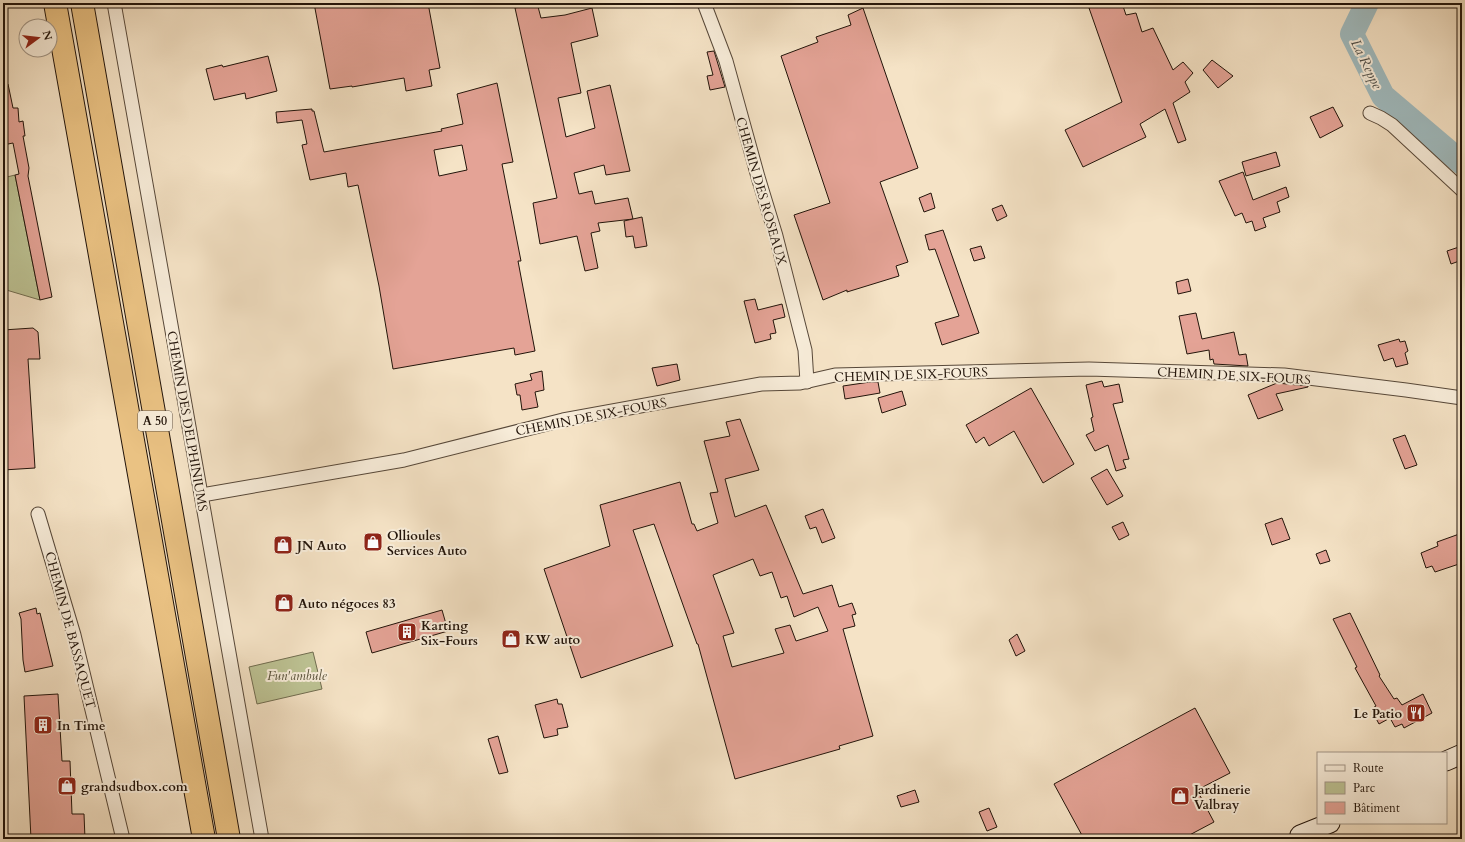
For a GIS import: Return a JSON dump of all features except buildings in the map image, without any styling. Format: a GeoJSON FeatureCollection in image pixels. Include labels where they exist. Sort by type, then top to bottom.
{"type":"FeatureCollection","features":[{"type":"Feature","properties":{"kind":"highway","name":"A 50"},"geometry":{"type":"LineString","coordinates":[[55,3],[204,839]]}},
{"type":"Feature","properties":{"kind":"highway","name":"A 50"},"geometry":{"type":"LineString","coordinates":[[82,3],[229,839]]}},
{"type":"Feature","properties":{"kind":"main road"},"geometry":{"type":"LineString","coordinates":[[1447,761],[1462,754]]}},
{"type":"Feature","properties":{"kind":"main road"},"geometry":{"type":"LineString","coordinates":[[1447,774],[1462,767]]}},
{"type":"Feature","properties":{"kind":"main road"},"geometry":{"type":"LineString","coordinates":[[1296,837],[1317,823]]}},
{"type":"Feature","properties":{"kind":"main road"},"geometry":{"type":"LineString","coordinates":[[1296,837],[1328,824]]}},
{"type":"Feature","properties":{"kind":"street","name":"CHEMIN DES DELPHINIUMS"},"geometry":{"type":"LineString","coordinates":[[114,3],[262,839]]}},
{"type":"Feature","properties":{"kind":"street","name":"CHEMIN DES ROSEAUX"},"geometry":{"type":"LineString","coordinates":[[704,3],[726,61],[778,244],[805,350],[807,382]]}},
{"type":"Feature","properties":{"kind":"street"},"geometry":{"type":"LineString","coordinates":[[1370,114],[1381,118],[1392,126],[1462,190]]}},
{"type":"Feature","properties":{"kind":"street","name":"CHEMIN DE SIX-FOURS"},"geometry":{"type":"LineString","coordinates":[[202,495],[404,460],[563,420],[761,384],[800,383],[835,375],[1089,369],[1284,375],[1462,398]]}},
{"type":"Feature","properties":{"kind":"street","name":"CHEMIN DE BASSAQUET"},"geometry":{"type":"LineString","coordinates":[[38,514],[74,635],[123,839]]}},
{"type":"Feature","properties":{"kind":"green space"},"geometry":{"type":"Polygon","coordinates":[[[15,175],[40,300],[3,289],[3,178],[15,175]]]}},
{"type":"Feature","properties":{"kind":"green space","name":"Fun'ambule"},"geometry":{"type":"Polygon","coordinates":[[[313,652],[322,689],[257,704],[249,667],[313,652]]]}},
{"type":"Feature","properties":{"kind":"waterway","name":"La Reppe"},"geometry":{"type":"LineString","coordinates":[[1367,3],[1352,34],[1383,96],[1462,163]]}},
{"type":"Feature","properties":{"kind":"place","name":"Ollioules Services Auto"},"geometry":{"type":"Point","coordinates":[373,542]}},
{"type":"Feature","properties":{"kind":"place","name":"JN Auto"},"geometry":{"type":"Point","coordinates":[283,545]}},
{"type":"Feature","properties":{"kind":"place","name":"Auto négoces 83"},"geometry":{"type":"Point","coordinates":[284,603]}},
{"type":"Feature","properties":{"kind":"place","name":"Karting Six-Fours"},"geometry":{"type":"Point","coordinates":[407,632]}},
{"type":"Feature","properties":{"kind":"place","name":"KW auto"},"geometry":{"type":"Point","coordinates":[511,639]}},
{"type":"Feature","properties":{"kind":"place","name":"Le Patio"},"geometry":{"type":"Point","coordinates":[1416,713]}},
{"type":"Feature","properties":{"kind":"place","name":"In Time"},"geometry":{"type":"Point","coordinates":[43,725]}},
{"type":"Feature","properties":{"kind":"place","name":"grandsudbox.com"},"geometry":{"type":"Point","coordinates":[67,786]}},
{"type":"Feature","properties":{"kind":"place","name":"Jardinerie Valbray"},"geometry":{"type":"Point","coordinates":[1180,796]}}]}
